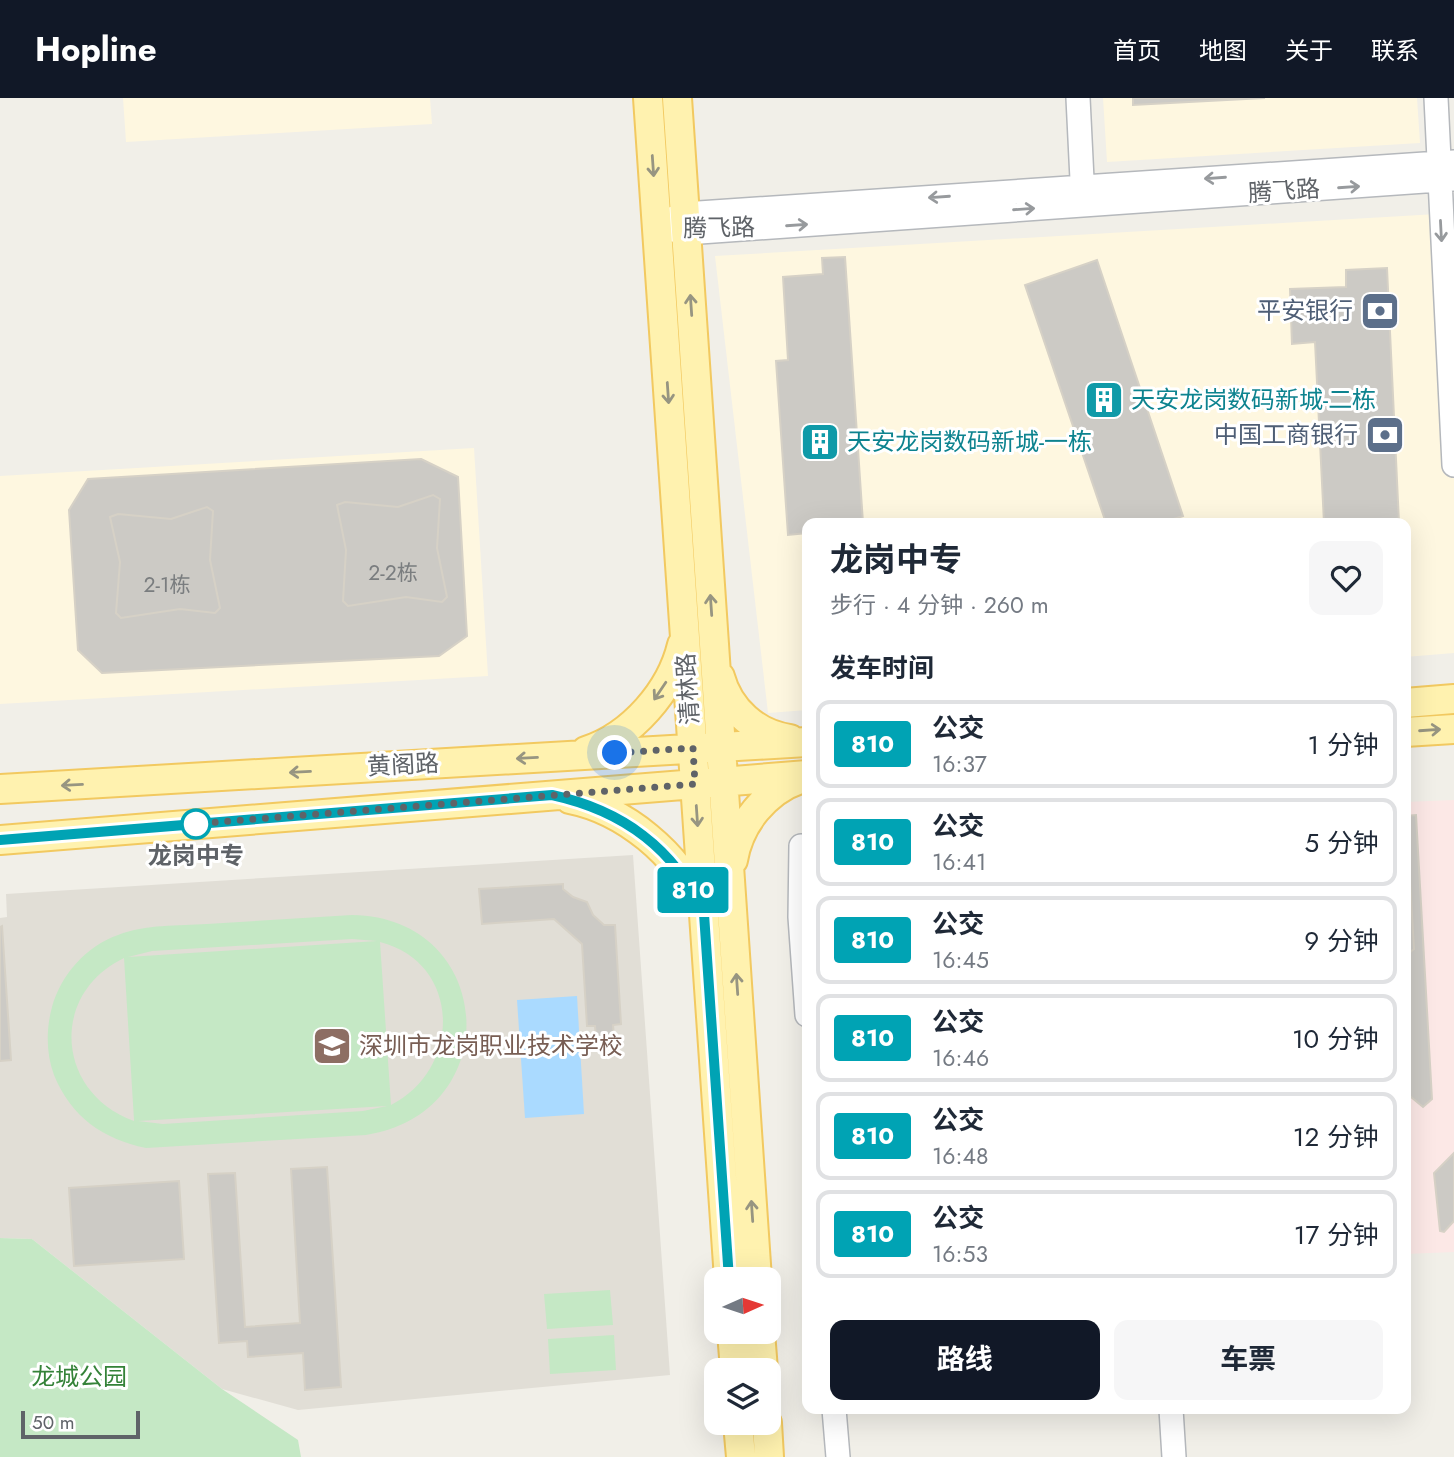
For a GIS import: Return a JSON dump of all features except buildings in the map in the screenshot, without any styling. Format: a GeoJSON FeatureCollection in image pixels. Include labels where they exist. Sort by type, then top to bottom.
{"type":"FeatureCollection","features":[{"type":"Feature","properties":{"kind":"main road","name":"清林路"},"geometry":{"type":"LineString","coordinates":[[648,98],[728,1267]]}},
{"type":"Feature","properties":{"kind":"main road","name":"清林路"},"geometry":{"type":"LineString","coordinates":[[677,98],[756,1267]]}},
{"type":"Feature","properties":{"kind":"main road"},"geometry":{"type":"LineString","coordinates":[[572,756],[614,738],[650,706],[674,668],[684,628]]}},
{"type":"Feature","properties":{"kind":"main road"},"geometry":{"type":"LineString","coordinates":[[715,656],[731,703],[745,719],[764,732],[802,740]]}},
{"type":"Feature","properties":{"kind":"main road"},"geometry":{"type":"LineString","coordinates":[[1411,703],[1454,699]]}},
{"type":"Feature","properties":{"kind":"main road"},"geometry":{"type":"LineString","coordinates":[[1411,732],[1454,729]]}},
{"type":"Feature","properties":{"kind":"main road","name":"黄阁路"},"geometry":{"type":"LineString","coordinates":[[0,789],[802,741]]}},
{"type":"Feature","properties":{"kind":"main road","name":"黄阁路"},"geometry":{"type":"LineString","coordinates":[[0,840],[802,776]]}},
{"type":"Feature","properties":{"kind":"main road"},"geometry":{"type":"LineString","coordinates":[[730,880],[734,853],[743,829],[755,810],[771,795],[802,779]]}},
{"type":"Feature","properties":{"kind":"main road"},"geometry":{"type":"LineString","coordinates":[[552,795],[606,811],[645,836],[678,869],[694,890],[704,914]]}},
{"type":"Feature","properties":{"kind":"main road"},"geometry":{"type":"LineString","coordinates":[[713,1052],[741,1050]]}},
{"type":"Feature","properties":{"kind":"main road"},"geometry":{"type":"LineString","coordinates":[[739,1435],[741,1457]]}},
{"type":"Feature","properties":{"kind":"main road"},"geometry":{"type":"LineString","coordinates":[[767,1435],[769,1457]]}},
{"type":"Feature","properties":{"kind":"street"},"geometry":{"type":"LineString","coordinates":[[1078,98],[1083,196]]}},
{"type":"Feature","properties":{"kind":"street"},"geometry":{"type":"LineString","coordinates":[[1436,98],[1448,172],[1454,466]]}},
{"type":"Feature","properties":{"kind":"street","name":"腾飞路"},"geometry":{"type":"LineString","coordinates":[[657,225],[1448,172]]}},
{"type":"Feature","properties":{"kind":"street"},"geometry":{"type":"LineString","coordinates":[[801,846],[802,944]]}},
{"type":"Feature","properties":{"kind":"street"},"geometry":{"type":"LineString","coordinates":[[834,1414],[838,1457]]}},
{"type":"Feature","properties":{"kind":"street"},"geometry":{"type":"LineString","coordinates":[[1171,1414],[1174,1457]]}},
{"type":"Feature","properties":{"kind":"shaded area"},"geometry":{"type":"Polygon","coordinates":[[[123,98],[430,98],[432,124],[126,142],[123,98]]]}},
{"type":"Feature","properties":{"kind":"shaded area"},"geometry":{"type":"Polygon","coordinates":[[[1103,98],[1417,98],[1420,143],[1107,162],[1103,98]]]}},
{"type":"Feature","properties":{"kind":"shaded area"},"geometry":{"type":"Polygon","coordinates":[[[1454,213],[1454,653],[1411,657],[1411,518],[802,518],[802,710],[768,713],[715,256],[1454,213]]]}},
{"type":"Feature","properties":{"kind":"shaded area"},"geometry":{"type":"Polygon","coordinates":[[[474,448],[488,676],[0,704],[0,476],[474,448]]]}},
{"type":"Feature","properties":{"kind":"shaded area"},"geometry":{"type":"Polygon","coordinates":[[[1454,800],[1454,1252],[1411,1254],[1411,802],[1454,800]]]}},
{"type":"Feature","properties":{"kind":"shaded area","name":"深圳市龙岗职业技术学校"},"geometry":{"type":"Polygon","coordinates":[[[633,855],[670,1375],[298,1410],[222,1389],[32,1239],[0,1238],[0,918],[7,917],[6,894],[633,855]]]}},
{"type":"Feature","properties":{"kind":"green space"},"geometry":{"type":"Polygon","coordinates":[[[352,915],[400,924],[435,947],[457,980],[466,1018],[462,1056],[444,1092],[412,1119],[366,1135],[146,1148],[102,1132],[69,1103],[49,1059],[50,1015],[56,995],[68,973],[95,946],[129,931],[151,927],[352,915]],[[352,939],[152,951],[128,957],[377,941],[352,939]],[[380,942],[391,1105],[414,1089],[431,1067],[440,1043],[443,1018],[438,993],[426,971],[407,954],[380,942]],[[124,958],[100,974],[83,995],[74,1018],[72,1042],[77,1067],[89,1089],[108,1107],[134,1121],[124,958]],[[387,1106],[138,1121],[163,1124],[363,1111],[387,1106]]]}},
{"type":"Feature","properties":{"kind":"green space","name":"龙城公园"},"geometry":{"type":"Polygon","coordinates":[[[0,1238],[32,1239],[222,1389],[298,1440],[301,1457],[0,1457],[0,1238]]]}},
{"type":"Feature","properties":{"kind":"green space"},"geometry":{"type":"Polygon","coordinates":[[[610,1290],[613,1325],[547,1329],[544,1294],[610,1290]]]}},
{"type":"Feature","properties":{"kind":"green space"},"geometry":{"type":"Polygon","coordinates":[[[614,1335],[616,1370],[550,1374],[548,1339],[614,1335]]]}},
{"type":"Feature","properties":{"kind":"water"},"geometry":{"type":"Polygon","coordinates":[[[577,996],[584,1114],[525,1118],[517,1000],[577,996]]]}},
{"type":"Feature","properties":{"kind":"bus line","name":"810"},"geometry":{"type":"LineString","coordinates":[[0,840],[552,795],[580,801],[628,823],[663,852],[678,869],[694,890],[704,914],[728,1267]]}},
{"type":"Feature","properties":{"kind":"place","name":"平安银行"},"geometry":{"type":"Point","coordinates":[1380,311]}},
{"type":"Feature","properties":{"kind":"place","name":"天安龙岗数码新城-二栋"},"geometry":{"type":"Point","coordinates":[1104,400]}},
{"type":"Feature","properties":{"kind":"place","name":"中国工商银行"},"geometry":{"type":"Point","coordinates":[1385,435]}},
{"type":"Feature","properties":{"kind":"place","name":"天安龙岗数码新城-一栋"},"geometry":{"type":"Point","coordinates":[820,442]}},
{"type":"Feature","properties":{"kind":"place","name":"龙岗中专"},"geometry":{"type":"Point","coordinates":[196,824]}},
{"type":"Feature","properties":{"kind":"place","name":"深圳市龙岗职业技术学校"},"geometry":{"type":"Point","coordinates":[332,1046]}},
{"type":"Feature","properties":{"kind":"route"},"geometry":{"type":"LineString","coordinates":[[196,824],[193,824],[695,784],[693,748],[615,753]]}}]}
